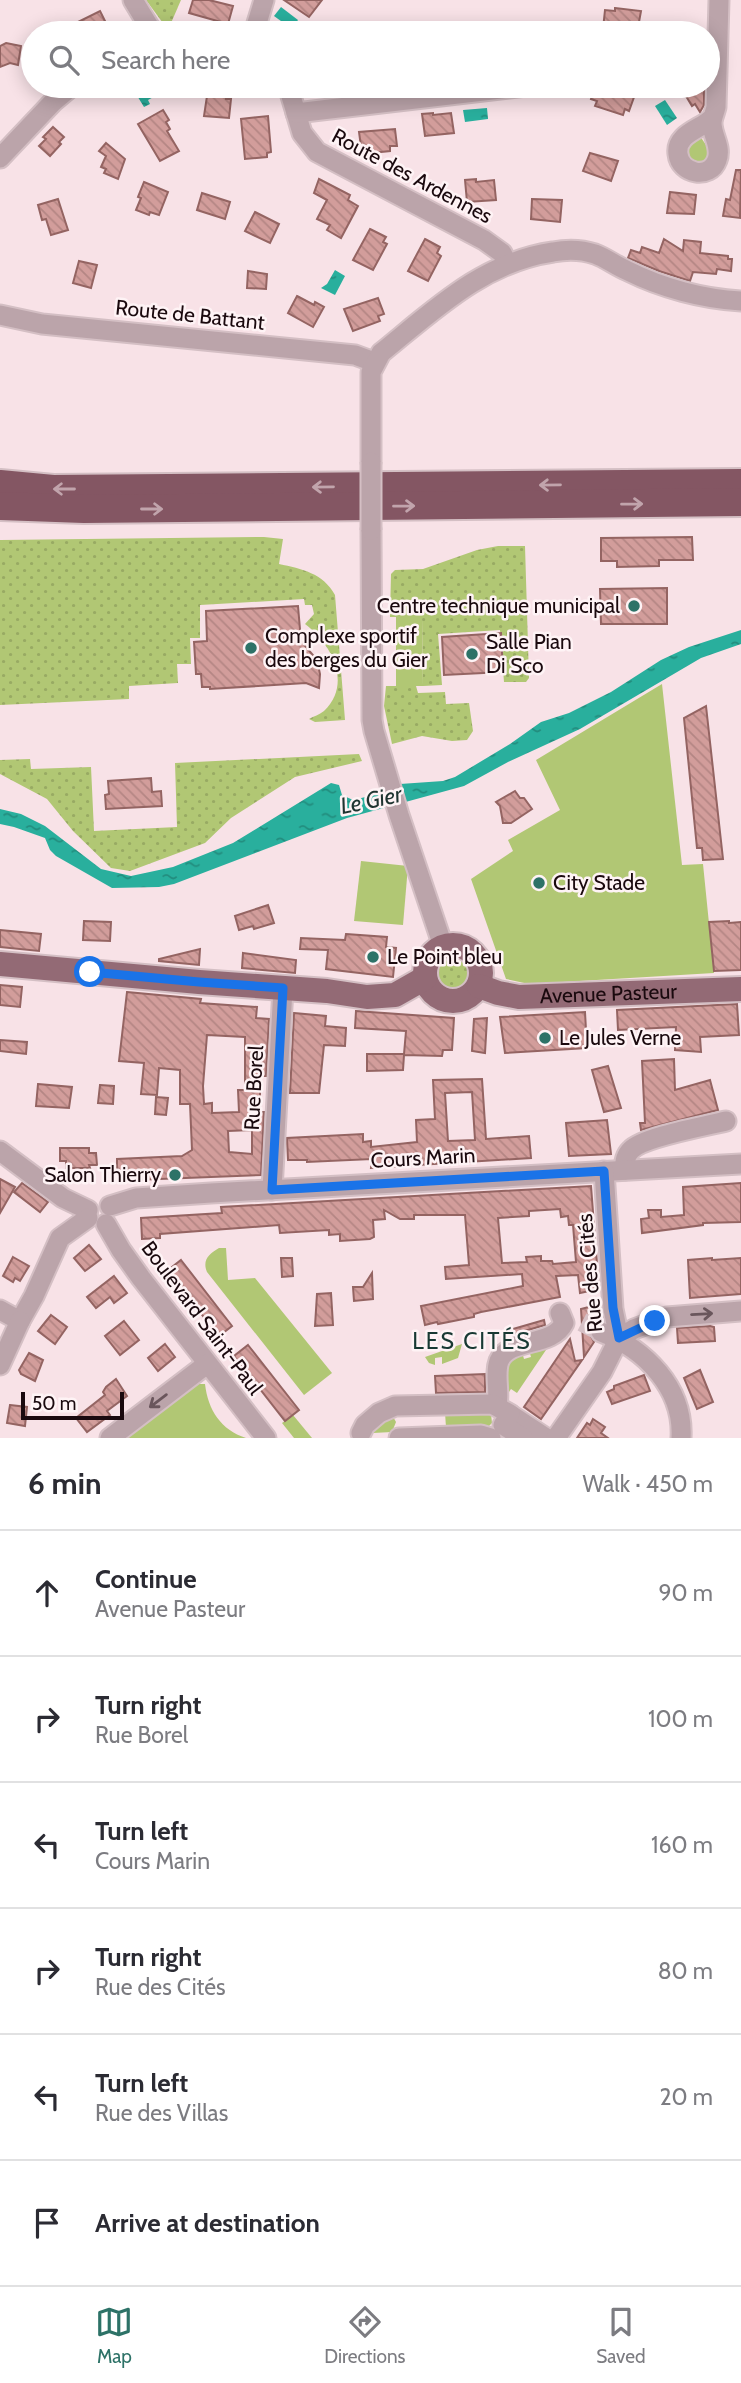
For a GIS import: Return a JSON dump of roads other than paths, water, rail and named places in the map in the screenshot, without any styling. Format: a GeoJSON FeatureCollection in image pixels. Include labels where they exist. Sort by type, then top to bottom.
{"type":"FeatureCollection","features":[{"type":"Feature","properties":{"kind":"highway"},"geometry":{"type":"LineString","coordinates":[[0,484],[53,489],[741,483]]}},
{"type":"Feature","properties":{"kind":"highway"},"geometry":{"type":"LineString","coordinates":[[0,506],[97,509],[741,502]]}},
{"type":"Feature","properties":{"kind":"main road"},"geometry":{"type":"LineString","coordinates":[[456,945],[473,953],[481,969],[479,986],[465,999],[448,1001],[433,993],[425,978],[428,961],[432,954],[443,946],[456,945]]}},
{"type":"Feature","properties":{"kind":"main road"},"geometry":{"type":"LineString","coordinates":[[0,964],[380,997],[403,992],[425,978]]}},
{"type":"Feature","properties":{"kind":"main road","name":"Avenue Pasteur"},"geometry":{"type":"LineString","coordinates":[[479,986],[519,997],[741,989]]}},
{"type":"Feature","properties":{"kind":"street"},"geometry":{"type":"LineString","coordinates":[[133,0],[146,21]]}},
{"type":"Feature","properties":{"kind":"street"},"geometry":{"type":"LineString","coordinates":[[258,21],[264,0]]}},
{"type":"Feature","properties":{"kind":"street"},"geometry":{"type":"LineString","coordinates":[[718,21],[719,0]]}},
{"type":"Feature","properties":{"kind":"street"},"geometry":{"type":"LineString","coordinates":[[0,158],[58,98]]}},
{"type":"Feature","properties":{"kind":"street","name":"Route des Ardennes"},"geometry":{"type":"LineString","coordinates":[[292,98],[302,133],[317,152],[484,240],[502,253],[507,263]]}},
{"type":"Feature","properties":{"kind":"street"},"geometry":{"type":"LineString","coordinates":[[296,113],[424,98]]}},
{"type":"Feature","properties":{"kind":"street"},"geometry":{"type":"LineString","coordinates":[[713,117],[714,98]]}},
{"type":"Feature","properties":{"kind":"street"},"geometry":{"type":"LineString","coordinates":[[443,946],[399,815],[372,720],[371,372],[374,362],[381,353],[482,275],[534,254],[583,250],[599,255],[629,272],[696,295],[741,300]]}},
{"type":"Feature","properties":{"kind":"street","name":"Route de Battant"},"geometry":{"type":"LineString","coordinates":[[0,315],[42,324],[355,355],[374,362]]}},
{"type":"Feature","properties":{"kind":"street","name":"Rue Borel"},"geometry":{"type":"LineString","coordinates":[[272,1190],[283,988]]}},
{"type":"Feature","properties":{"kind":"street"},"geometry":{"type":"LineString","coordinates":[[625,1170],[626,1156],[636,1146],[667,1135],[726,1121]]}},
{"type":"Feature","properties":{"kind":"street"},"geometry":{"type":"LineString","coordinates":[[0,1151],[74,1206],[98,1214]]}},
{"type":"Feature","properties":{"kind":"street","name":"Cours Marin"},"geometry":{"type":"LineString","coordinates":[[98,1214],[136,1198],[741,1164]]}},
{"type":"Feature","properties":{"kind":"street","name":"Rue des Cités"},"geometry":{"type":"LineString","coordinates":[[556,1438],[602,1372],[610,1335],[613,1308],[604,1171]]}},
{"type":"Feature","properties":{"kind":"street"},"geometry":{"type":"LineString","coordinates":[[0,1364],[60,1238],[98,1214]]}},
{"type":"Feature","properties":{"kind":"street","name":"Boulevard Saint-Paul"},"geometry":{"type":"LineString","coordinates":[[98,1214],[134,1269],[266,1438]]}},
{"type":"Feature","properties":{"kind":"street"},"geometry":{"type":"LineString","coordinates":[[0,1310],[20,1321]]}},
{"type":"Feature","properties":{"kind":"street"},"geometry":{"type":"LineString","coordinates":[[610,1335],[667,1317],[741,1311]]}},
{"type":"Feature","properties":{"kind":"street"},"geometry":{"type":"LineString","coordinates":[[499,1424],[500,1358],[510,1350],[556,1333],[569,1318]]}},
{"type":"Feature","properties":{"kind":"street"},"geometry":{"type":"LineString","coordinates":[[610,1335],[656,1369],[665,1380],[677,1403],[682,1424],[681,1438]]}},
{"type":"Feature","properties":{"kind":"street"},"geometry":{"type":"LineString","coordinates":[[110,1438],[207,1364]]}},
{"type":"Feature","properties":{"kind":"street"},"geometry":{"type":"LineString","coordinates":[[440,1406],[440,1436]]}},
{"type":"Feature","properties":{"kind":"street"},"geometry":{"type":"LineString","coordinates":[[357,1436],[365,1425],[389,1407],[440,1406],[546,1438]]}},
{"type":"Feature","properties":{"kind":"street"},"geometry":{"type":"LineString","coordinates":[[398,1438],[481,1435],[499,1424]]}},
{"type":"Feature","properties":{"kind":"street"},"geometry":{"type":"LineString","coordinates":[[499,1424],[523,1438]]}},
{"type":"Feature","properties":{"kind":"water"},"geometry":{"type":"Polygon","coordinates":[[[281,7],[298,20],[281,21],[274,16],[281,7]]]}},
{"type":"Feature","properties":{"kind":"water"},"geometry":{"type":"Polygon","coordinates":[[[138,98],[152,98],[148,100],[150,104],[144,107],[138,98]]]}},
{"type":"Feature","properties":{"kind":"water"},"geometry":{"type":"Polygon","coordinates":[[[665,100],[677,118],[667,125],[655,106],[665,100]]]}},
{"type":"Feature","properties":{"kind":"water"},"geometry":{"type":"Polygon","coordinates":[[[487,108],[488,119],[465,122],[463,110],[487,108]]]}},
{"type":"Feature","properties":{"kind":"water"},"geometry":{"type":"Polygon","coordinates":[[[335,270],[345,276],[335,295],[321,288],[327,284],[335,270]]]}},
{"type":"Feature","properties":{"kind":"water","name":"Le Gier"},"geometry":{"type":"Polygon","coordinates":[[[741,630],[741,644],[701,658],[580,729],[508,762],[464,786],[347,818],[174,884],[112,888],[56,856],[45,838],[0,824],[0,809],[21,814],[45,826],[101,869],[131,876],[173,867],[233,843],[331,783],[339,785],[342,795],[353,800],[386,792],[403,795],[400,784],[443,781],[455,777],[541,722],[569,713],[611,692],[661,660],[689,647],[741,630]]]}},
{"type":"Feature","properties":{"kind":"tunnel"},"geometry":{"type":"LineString","coordinates":[[582,1322],[601,1332]]}},
{"type":"Feature","properties":{"kind":"place","name":"Centre technique municipal"},"geometry":{"type":"Point","coordinates":[634,606]}},
{"type":"Feature","properties":{"kind":"place","name":"Complexe sportif des berges du Gier"},"geometry":{"type":"Point","coordinates":[251,648]}},
{"type":"Feature","properties":{"kind":"place","name":"Salle Pian Di Sco"},"geometry":{"type":"Point","coordinates":[472,654]}},
{"type":"Feature","properties":{"kind":"place","name":"City Stade"},"geometry":{"type":"Point","coordinates":[539,883]}},
{"type":"Feature","properties":{"kind":"place","name":"Le Point bleu"},"geometry":{"type":"Point","coordinates":[373,957]}},
{"type":"Feature","properties":{"kind":"place","name":"Le Jules Verne"},"geometry":{"type":"Point","coordinates":[545,1038]}},
{"type":"Feature","properties":{"kind":"place","name":"Salon Thierry"},"geometry":{"type":"Point","coordinates":[175,1175]}},
{"type":"Feature","properties":{"kind":"district","name":"LES CITÉS"},"geometry":{"type":"Point","coordinates":[472,1341]}}]}
